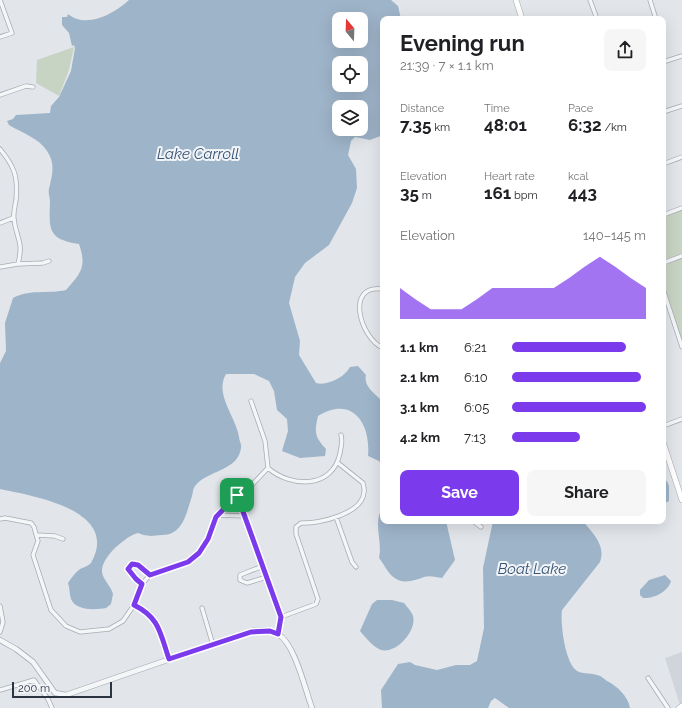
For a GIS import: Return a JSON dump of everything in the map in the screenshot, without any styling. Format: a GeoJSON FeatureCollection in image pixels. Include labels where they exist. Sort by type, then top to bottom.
{"type":"FeatureCollection","features":[{"type":"Feature","properties":{"kind":"main road"},"geometry":{"type":"LineString","coordinates":[[516,0],[521,16]]}},
{"type":"Feature","properties":{"kind":"main road"},"geometry":{"type":"LineString","coordinates":[[666,451],[682,500]]}},
{"type":"Feature","properties":{"kind":"street"},"geometry":{"type":"LineString","coordinates":[[0,0],[12,34],[0,38]]}},
{"type":"Feature","properties":{"kind":"street"},"geometry":{"type":"LineString","coordinates":[[590,0],[596,16]]}},
{"type":"Feature","properties":{"kind":"street"},"geometry":{"type":"LineString","coordinates":[[650,0],[655,16]]}},
{"type":"Feature","properties":{"kind":"street"},"geometry":{"type":"LineString","coordinates":[[666,61],[682,56]]}},
{"type":"Feature","properties":{"kind":"street"},"geometry":{"type":"LineString","coordinates":[[0,95],[26,86],[33,87]]}},
{"type":"Feature","properties":{"kind":"street"},"geometry":{"type":"LineString","coordinates":[[666,111],[682,106]]}},
{"type":"Feature","properties":{"kind":"street"},"geometry":{"type":"LineString","coordinates":[[0,149],[16,175],[17,189],[13,218],[20,238],[22,251],[18,264]]}},
{"type":"Feature","properties":{"kind":"street"},"geometry":{"type":"LineString","coordinates":[[666,163],[682,157]]}},
{"type":"Feature","properties":{"kind":"street"},"geometry":{"type":"LineString","coordinates":[[666,213],[682,208]]}},
{"type":"Feature","properties":{"kind":"street"},"geometry":{"type":"LineString","coordinates":[[0,223],[13,218]]}},
{"type":"Feature","properties":{"kind":"street"},"geometry":{"type":"LineString","coordinates":[[666,262],[682,256]]}},
{"type":"Feature","properties":{"kind":"street"},"geometry":{"type":"LineString","coordinates":[[0,268],[18,264],[43,263],[49,261]]}},
{"type":"Feature","properties":{"kind":"street"},"geometry":{"type":"LineString","coordinates":[[380,289],[373,288],[365,292],[360,302],[364,329],[375,345],[380,347]]}},
{"type":"Feature","properties":{"kind":"street"},"geometry":{"type":"LineString","coordinates":[[666,298],[682,347]]}},
{"type":"Feature","properties":{"kind":"street"},"geometry":{"type":"LineString","coordinates":[[251,401],[265,441],[268,468],[274,473],[294,482],[310,482],[323,478],[338,463],[342,441],[341,435]]}},
{"type":"Feature","properties":{"kind":"street"},"geometry":{"type":"LineString","coordinates":[[666,425],[682,419]]}},
{"type":"Feature","properties":{"kind":"street"},"geometry":{"type":"LineString","coordinates":[[281,617],[316,604],[318,598],[296,534],[296,527],[301,523],[310,524],[348,512],[359,503],[365,493],[363,483],[338,463]]}},
{"type":"Feature","properties":{"kind":"street"},"geometry":{"type":"LineString","coordinates":[[0,519],[5,518],[31,523],[37,535],[38,541],[33,556],[50,610],[66,626],[80,632],[109,629],[123,621],[134,605],[142,584],[150,575],[188,562],[199,553],[208,539],[218,515],[237,495],[249,488],[268,468]]}},
{"type":"Feature","properties":{"kind":"street"},"geometry":{"type":"LineString","coordinates":[[237,495],[281,617],[278,634]]}},
{"type":"Feature","properties":{"kind":"street"},"geometry":{"type":"LineString","coordinates":[[218,515],[245,516]]}},
{"type":"Feature","properties":{"kind":"street"},"geometry":{"type":"LineString","coordinates":[[336,517],[352,562],[356,567]]}},
{"type":"Feature","properties":{"kind":"street"},"geometry":{"type":"LineString","coordinates":[[477,524],[481,527]]}},
{"type":"Feature","properties":{"kind":"street"},"geometry":{"type":"LineString","coordinates":[[37,535],[55,536],[63,539]]}},
{"type":"Feature","properties":{"kind":"street"},"geometry":{"type":"LineString","coordinates":[[142,584],[129,572],[129,566],[132,564],[138,565],[150,575]]}},
{"type":"Feature","properties":{"kind":"street"},"geometry":{"type":"LineString","coordinates":[[263,566],[243,573],[240,575],[240,580],[247,583],[267,577]]}},
{"type":"Feature","properties":{"kind":"street"},"geometry":{"type":"LineString","coordinates":[[134,605],[150,614],[157,624],[169,659]]}},
{"type":"Feature","properties":{"kind":"street"},"geometry":{"type":"LineString","coordinates":[[0,606],[3,622],[0,632]]}},
{"type":"Feature","properties":{"kind":"street"},"geometry":{"type":"LineString","coordinates":[[202,608],[212,645]]}},
{"type":"Feature","properties":{"kind":"street"},"geometry":{"type":"LineString","coordinates":[[0,640],[16,649],[33,662],[51,688],[59,694],[66,695],[251,632],[270,631],[278,634],[287,642],[312,708]]}},
{"type":"Feature","properties":{"kind":"street"},"geometry":{"type":"LineString","coordinates":[[648,678],[668,708]]}},
{"type":"Feature","properties":{"kind":"street"},"geometry":{"type":"LineString","coordinates":[[0,690],[34,680],[48,699],[52,708]]}},
{"type":"Feature","properties":{"kind":"shaded area"},"geometry":{"type":"Polygon","coordinates":[[[682,652],[682,703],[680,705],[665,658],[682,652]]]}},
{"type":"Feature","properties":{"kind":"green space"},"geometry":{"type":"Polygon","coordinates":[[[74,47],[69,70],[59,96],[36,83],[37,60],[74,47]]]}},
{"type":"Feature","properties":{"kind":"green space"},"geometry":{"type":"Polygon","coordinates":[[[682,210],[682,254],[666,259],[666,216],[682,210]]]}},
{"type":"Feature","properties":{"kind":"green space"},"geometry":{"type":"Polygon","coordinates":[[[682,258],[682,341],[666,293],[666,264],[682,258]]]}},
{"type":"Feature","properties":{"kind":"water","name":"Lake Carroll"},"geometry":{"type":"Polygon","coordinates":[[[129,0],[391,0],[398,6],[400,16],[380,16],[380,136],[370,140],[355,137],[351,141],[348,155],[356,169],[357,188],[352,203],[329,245],[305,263],[295,277],[289,303],[300,341],[299,355],[316,383],[320,384],[330,382],[340,378],[350,367],[358,366],[366,375],[366,383],[368,387],[380,399],[380,463],[368,456],[366,433],[357,416],[350,411],[341,409],[330,410],[318,416],[316,434],[326,449],[325,456],[300,458],[282,451],[288,431],[287,419],[277,410],[274,391],[269,381],[254,374],[226,374],[223,382],[224,397],[237,429],[241,444],[239,456],[229,466],[201,480],[195,486],[183,522],[175,531],[169,534],[152,536],[138,533],[127,538],[115,548],[106,560],[102,572],[113,594],[111,604],[106,608],[86,609],[73,603],[70,597],[68,583],[80,569],[91,563],[97,545],[94,530],[84,518],[69,509],[32,496],[0,489],[0,363],[6,351],[5,323],[13,298],[19,295],[32,293],[66,290],[79,274],[82,264],[79,244],[61,239],[52,232],[49,191],[52,170],[52,160],[50,156],[44,146],[30,136],[9,125],[7,121],[13,119],[16,115],[50,113],[51,106],[59,97],[71,71],[75,48],[74,45],[72,46],[69,33],[62,25],[62,17],[67,17],[68,14],[75,18],[91,20],[108,15],[129,0]]]}},
{"type":"Feature","properties":{"kind":"water"},"geometry":{"type":"Polygon","coordinates":[[[666,481],[669,486],[669,501],[666,502],[666,481]]]}},
{"type":"Feature","properties":{"kind":"water"},"geometry":{"type":"Polygon","coordinates":[[[380,513],[380,524],[447,524],[455,560],[442,578],[426,576],[412,581],[400,581],[396,579],[390,574],[379,558],[380,545],[378,519],[380,513]]]}},
{"type":"Feature","properties":{"kind":"water","name":"Boat Lake"},"geometry":{"type":"Polygon","coordinates":[[[492,524],[585,524],[598,540],[600,545],[600,562],[562,610],[564,644],[570,662],[574,668],[581,673],[600,676],[615,686],[627,699],[630,708],[509,708],[495,698],[491,701],[488,708],[382,708],[381,690],[398,664],[410,662],[415,665],[437,670],[456,665],[470,665],[477,661],[484,628],[483,568],[492,524]]]}},
{"type":"Feature","properties":{"kind":"water"},"geometry":{"type":"Polygon","coordinates":[[[665,575],[671,581],[667,588],[660,594],[647,598],[643,598],[640,595],[640,590],[649,580],[665,575]]]}},
{"type":"Feature","properties":{"kind":"water"},"geometry":{"type":"Polygon","coordinates":[[[377,600],[392,600],[404,603],[411,611],[413,616],[412,628],[409,634],[399,645],[387,650],[381,650],[375,647],[360,631],[372,604],[377,600]]]}},
{"type":"Feature","properties":{"kind":"route"},"geometry":{"type":"LineString","coordinates":[[237,495],[281,617],[278,634],[261,630],[251,632],[169,659],[157,624],[150,614],[134,605],[142,584],[129,572],[129,566],[136,564],[150,575],[188,562],[199,553],[208,539],[216,517],[237,495]]}}]}
